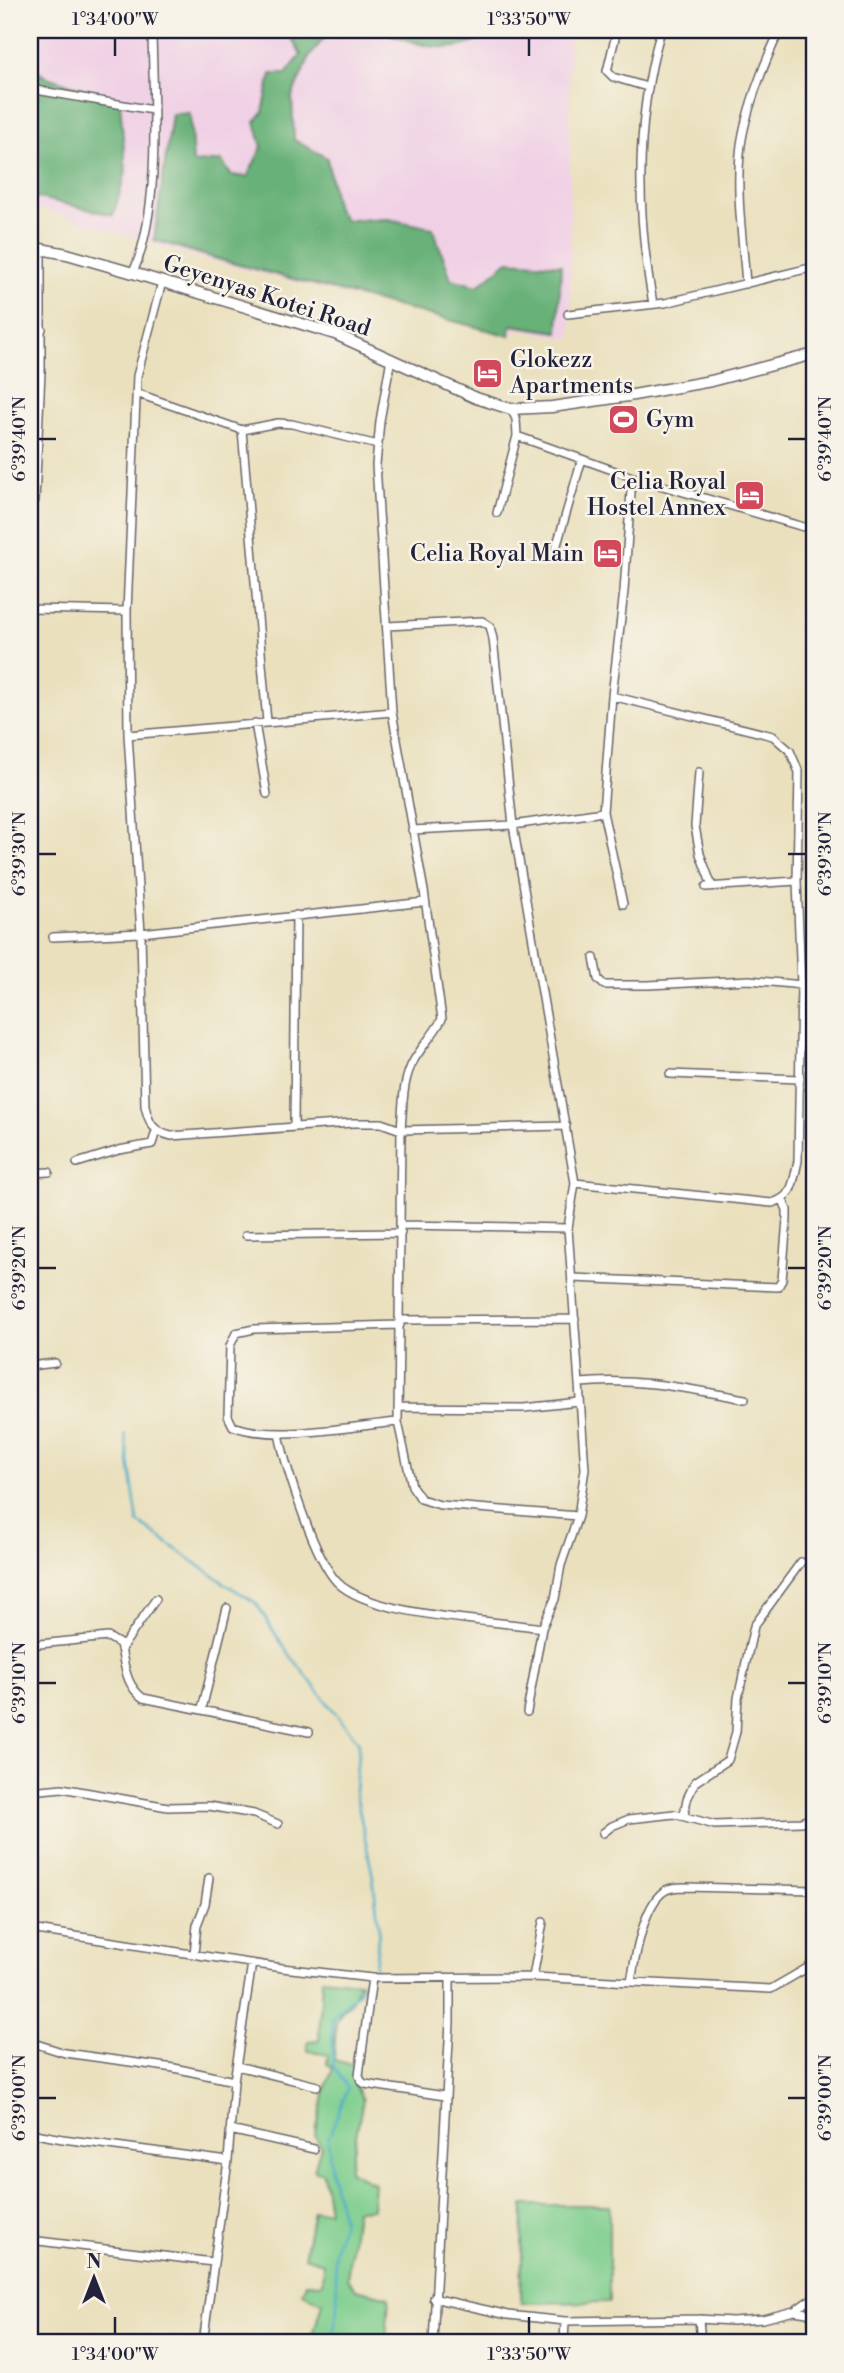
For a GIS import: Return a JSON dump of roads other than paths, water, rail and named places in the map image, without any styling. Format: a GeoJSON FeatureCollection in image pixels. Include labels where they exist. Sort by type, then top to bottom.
{"type":"FeatureCollection","features":[{"type":"Feature","properties":{"kind":"street"},"geometry":{"type":"LineString","coordinates":[[133,272],[143,250],[147,230],[153,110],[152,30]]}},
{"type":"Feature","properties":{"kind":"street"},"geometry":{"type":"LineString","coordinates":[[617,30],[607,71],[613,77],[648,87]]}},
{"type":"Feature","properties":{"kind":"street"},"geometry":{"type":"LineString","coordinates":[[653,304],[639,187],[648,87],[662,30]]}},
{"type":"Feature","properties":{"kind":"street"},"geometry":{"type":"LineString","coordinates":[[746,284],[739,184],[740,153],[761,77],[780,30]]}},
{"type":"Feature","properties":{"kind":"street"},"geometry":{"type":"LineString","coordinates":[[30,89],[153,110]]}},
{"type":"Feature","properties":{"kind":"street"},"geometry":{"type":"LineString","coordinates":[[30,509],[35,500],[41,328],[35,248]]}},
{"type":"Feature","properties":{"kind":"street","name":"Geyenyas Kotei Road"},"geometry":{"type":"LineString","coordinates":[[35,248],[133,272],[324,330],[476,398],[510,409],[552,407],[711,381],[814,354]]}},
{"type":"Feature","properties":{"kind":"street"},"geometry":{"type":"LineString","coordinates":[[568,314],[653,304],[814,267]]}},
{"type":"Feature","properties":{"kind":"street"},"geometry":{"type":"LineString","coordinates":[[162,282],[141,357],[135,393],[127,611],[128,735],[142,933],[145,1106],[149,1122],[156,1131],[171,1136],[294,1126],[380,1123],[401,1130],[566,1126]]}},
{"type":"Feature","properties":{"kind":"street"},"geometry":{"type":"LineString","coordinates":[[30,328],[41,328]]}},
{"type":"Feature","properties":{"kind":"street"},"geometry":{"type":"LineString","coordinates":[[391,358],[376,465],[392,712],[442,1019],[433,1037],[413,1061],[405,1082],[401,1130],[398,1422],[412,1486],[421,1499],[440,1505],[578,1516]]}},
{"type":"Feature","properties":{"kind":"street"},"geometry":{"type":"LineString","coordinates":[[135,393],[242,430],[292,424],[378,445]]}},
{"type":"Feature","properties":{"kind":"street"},"geometry":{"type":"LineString","coordinates":[[497,513],[517,436],[516,419],[510,409]]}},
{"type":"Feature","properties":{"kind":"street"},"geometry":{"type":"LineString","coordinates":[[242,430],[267,722]]}},
{"type":"Feature","properties":{"kind":"street"},"geometry":{"type":"LineString","coordinates":[[517,436],[632,477],[814,530]]}},
{"type":"Feature","properties":{"kind":"street"},"geometry":{"type":"LineString","coordinates":[[556,548],[582,459]]}},
{"type":"Feature","properties":{"kind":"street"},"geometry":{"type":"LineString","coordinates":[[624,904],[603,813],[612,696],[625,592],[632,477]]}},
{"type":"Feature","properties":{"kind":"street"},"geometry":{"type":"LineString","coordinates":[[30,609],[127,611]]}},
{"type":"Feature","properties":{"kind":"street"},"geometry":{"type":"LineString","coordinates":[[387,626],[482,621],[490,626],[513,825],[575,1183],[568,1228],[585,1469],[578,1516],[561,1565],[555,1599],[542,1628],[527,1712]]}},
{"type":"Feature","properties":{"kind":"street"},"geometry":{"type":"LineString","coordinates":[[575,1183],[772,1203],[783,1200],[791,1189],[798,1161],[801,985],[797,881],[799,772],[790,751],[772,736],[612,696]]}},
{"type":"Feature","properties":{"kind":"street"},"geometry":{"type":"LineString","coordinates":[[128,735],[392,712]]}},
{"type":"Feature","properties":{"kind":"street"},"geometry":{"type":"LineString","coordinates":[[255,723],[267,794]]}},
{"type":"Feature","properties":{"kind":"street"},"geometry":{"type":"LineString","coordinates":[[699,772],[695,826],[709,887],[797,881]]}},
{"type":"Feature","properties":{"kind":"street"},"geometry":{"type":"LineString","coordinates":[[412,830],[513,825],[603,813]]}},
{"type":"Feature","properties":{"kind":"street"},"geometry":{"type":"LineString","coordinates":[[53,937],[142,933],[425,902]]}},
{"type":"Feature","properties":{"kind":"street"},"geometry":{"type":"LineString","coordinates":[[294,1126],[296,915]]}},
{"type":"Feature","properties":{"kind":"street"},"geometry":{"type":"LineString","coordinates":[[594,958],[598,979],[604,985],[749,980],[814,986]]}},
{"type":"Feature","properties":{"kind":"street"},"geometry":{"type":"LineString","coordinates":[[670,1074],[800,1079]]}},
{"type":"Feature","properties":{"kind":"street"},"geometry":{"type":"LineString","coordinates":[[77,1163],[119,1150],[152,1144],[156,1131]]}},
{"type":"Feature","properties":{"kind":"street"},"geometry":{"type":"LineString","coordinates":[[30,1173],[49,1172]]}},
{"type":"Feature","properties":{"kind":"street"},"geometry":{"type":"LineString","coordinates":[[573,1278],[778,1287],[782,1280],[787,1219],[783,1200]]}},
{"type":"Feature","properties":{"kind":"street"},"geometry":{"type":"LineString","coordinates":[[246,1234],[568,1228]]}},
{"type":"Feature","properties":{"kind":"street"},"geometry":{"type":"LineString","coordinates":[[398,1422],[279,1434],[247,1432],[233,1426],[228,1416],[230,1346],[236,1333],[254,1329],[575,1319]]}},
{"type":"Feature","properties":{"kind":"street"},"geometry":{"type":"LineString","coordinates":[[30,1366],[55,1363]]}},
{"type":"Feature","properties":{"kind":"street"},"geometry":{"type":"LineString","coordinates":[[580,1383],[609,1380],[671,1385],[745,1399]]}},
{"type":"Feature","properties":{"kind":"street"},"geometry":{"type":"LineString","coordinates":[[398,1407],[524,1408],[579,1402]]}},
{"type":"Feature","properties":{"kind":"street"},"geometry":{"type":"LineString","coordinates":[[279,1434],[285,1462],[317,1548],[337,1582],[385,1606],[446,1617],[542,1628]]}},
{"type":"Feature","properties":{"kind":"street"},"geometry":{"type":"LineString","coordinates":[[684,1815],[687,1799],[695,1782],[728,1760],[736,1732],[738,1699],[754,1626],[801,1562]]}},
{"type":"Feature","properties":{"kind":"street"},"geometry":{"type":"LineString","coordinates":[[121,1649],[156,1598]]}},
{"type":"Feature","properties":{"kind":"street"},"geometry":{"type":"LineString","coordinates":[[202,1709],[227,1608]]}},
{"type":"Feature","properties":{"kind":"street"},"geometry":{"type":"LineString","coordinates":[[30,1645],[108,1637],[115,1640],[121,1649],[133,1691],[144,1698],[309,1732]]}},
{"type":"Feature","properties":{"kind":"street"},"geometry":{"type":"LineString","coordinates":[[30,1791],[62,1788],[168,1807],[209,1806],[254,1814],[278,1824]]}},
{"type":"Feature","properties":{"kind":"street"},"geometry":{"type":"LineString","coordinates":[[603,1833],[629,1819],[674,1814],[715,1825],[801,1822],[814,1817]]}},
{"type":"Feature","properties":{"kind":"street"},"geometry":{"type":"LineString","coordinates":[[194,1954],[197,1925],[205,1904],[209,1878]]}},
{"type":"Feature","properties":{"kind":"street"},"geometry":{"type":"LineString","coordinates":[[631,1982],[645,1921],[660,1895],[667,1889],[685,1887],[814,1890]]}},
{"type":"Feature","properties":{"kind":"street"},"geometry":{"type":"LineString","coordinates":[[533,1977],[543,1922]]}},
{"type":"Feature","properties":{"kind":"street"},"geometry":{"type":"LineString","coordinates":[[30,1929],[252,1963],[372,1978],[533,1977],[771,1989],[814,1964]]}},
{"type":"Feature","properties":{"kind":"street"},"geometry":{"type":"LineString","coordinates":[[203,2343],[228,2161],[234,2081],[252,1963]]}},
{"type":"Feature","properties":{"kind":"street"},"geometry":{"type":"LineString","coordinates":[[372,1978],[360,2081],[445,2096]]}},
{"type":"Feature","properties":{"kind":"street"},"geometry":{"type":"LineString","coordinates":[[432,2343],[450,2022],[450,1979]]}},
{"type":"Feature","properties":{"kind":"street"},"geometry":{"type":"LineString","coordinates":[[30,2042],[65,2053],[174,2068],[234,2081]]}},
{"type":"Feature","properties":{"kind":"street"},"geometry":{"type":"LineString","coordinates":[[237,2066],[317,2086]]}},
{"type":"Feature","properties":{"kind":"street"},"geometry":{"type":"LineString","coordinates":[[230,2130],[314,2149]]}},
{"type":"Feature","properties":{"kind":"street"},"geometry":{"type":"LineString","coordinates":[[30,2133],[228,2161]]}},
{"type":"Feature","properties":{"kind":"street"},"geometry":{"type":"LineString","coordinates":[[30,2241],[213,2262]]}},
{"type":"Feature","properties":{"kind":"street"},"geometry":{"type":"LineString","coordinates":[[433,2298],[508,2315],[565,2321],[732,2321],[763,2319],[794,2311],[814,2297]]}},
{"type":"Feature","properties":{"kind":"street"},"geometry":{"type":"LineString","coordinates":[[794,2311],[814,2314]]}},
{"type":"Feature","properties":{"kind":"street"},"geometry":{"type":"LineString","coordinates":[[699,2319],[701,2343]]}},
{"type":"Feature","properties":{"kind":"street"},"geometry":{"type":"LineString","coordinates":[[564,2343],[565,2321]]}},
{"type":"Feature","properties":{"kind":"waterway"},"geometry":{"type":"LineString","coordinates":[[125,1434],[138,1522],[256,1603],[283,1646],[359,1743],[355,1790],[373,1877],[379,1929],[375,1968],[358,1992],[332,2018],[333,2065],[348,2088],[328,2139],[331,2172],[343,2221],[334,2252],[338,2310],[331,2343]]}},
{"type":"Feature","properties":{"kind":"place","name":"Glokezz Apartments"},"geometry":{"type":"Point","coordinates":[487,373]}},
{"type":"Feature","properties":{"kind":"place","name":"Gym"},"geometry":{"type":"Point","coordinates":[623,420]}},
{"type":"Feature","properties":{"kind":"place","name":"Celia Royal Hostel Annex"},"geometry":{"type":"Point","coordinates":[749,495]}},
{"type":"Feature","properties":{"kind":"place","name":"Celia Royal Main"},"geometry":{"type":"Point","coordinates":[607,554]}}]}
